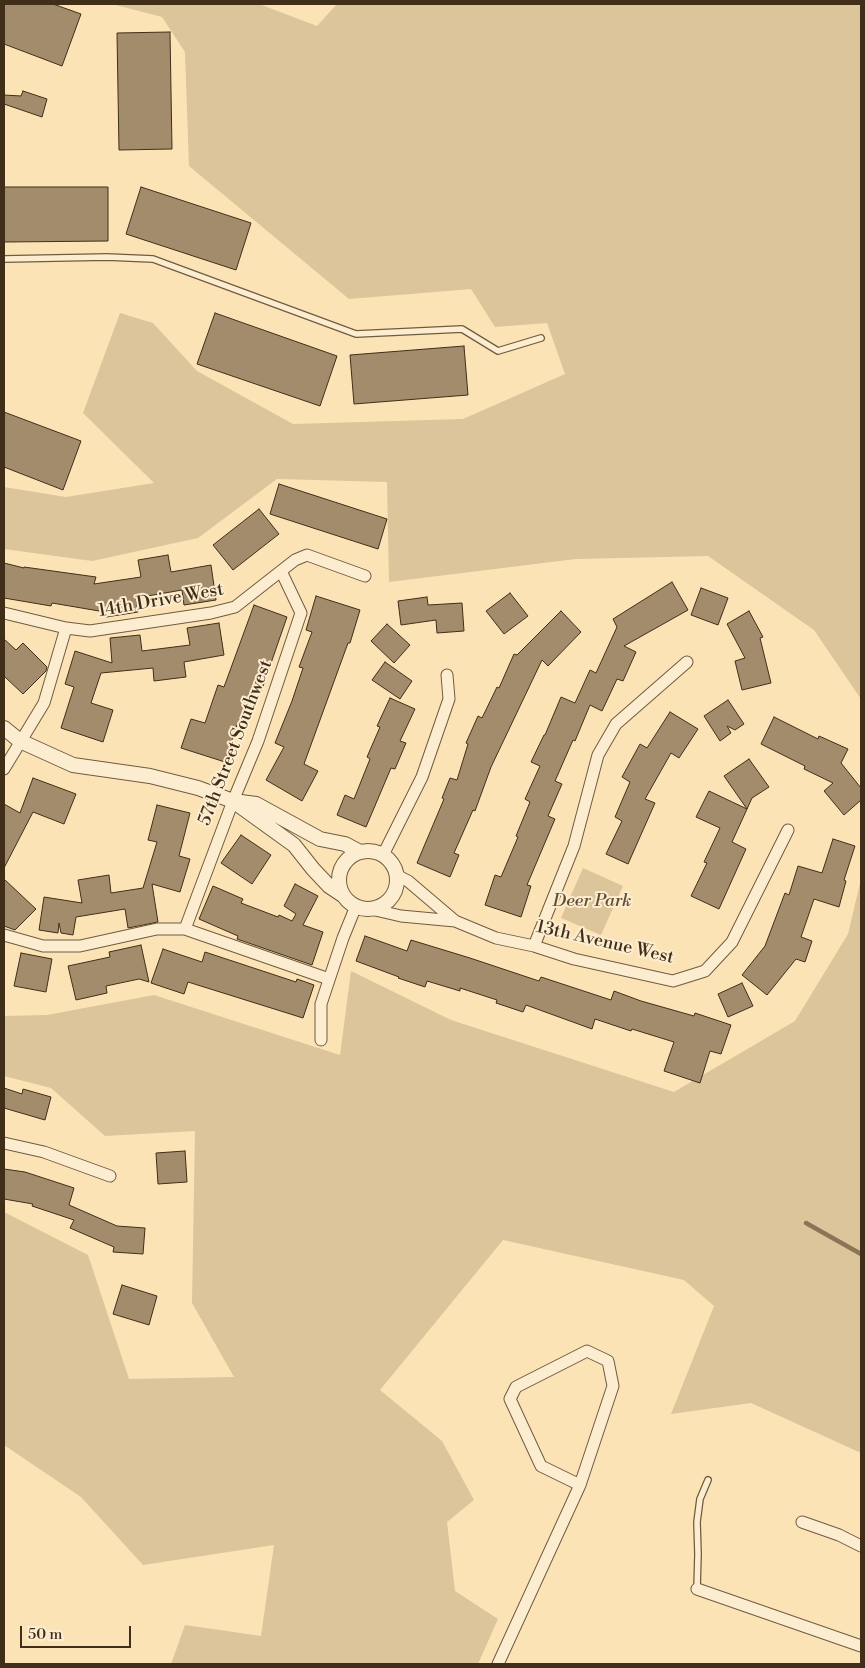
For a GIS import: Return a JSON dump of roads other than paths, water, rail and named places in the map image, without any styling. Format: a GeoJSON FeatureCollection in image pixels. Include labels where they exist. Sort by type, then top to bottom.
{"type":"FeatureCollection","features":[{"type":"Feature","properties":{"kind":"street","name":"14th Drive West"},"geometry":{"type":"LineString","coordinates":[[4,613],[66,628],[90,631],[211,613],[235,607],[295,560],[307,555],[365,576]]}},
{"type":"Feature","properties":{"kind":"street","name":"57th Street Southwest"},"geometry":{"type":"LineString","coordinates":[[185,929],[232,801],[258,741],[302,613],[281,571]]}},
{"type":"Feature","properties":{"kind":"street"},"geometry":{"type":"LineString","coordinates":[[4,769],[44,703],[66,628]]}},
{"type":"Feature","properties":{"kind":"street"},"geometry":{"type":"LineString","coordinates":[[534,946],[574,846],[598,755],[616,724],[687,662]]}},
{"type":"Feature","properties":{"kind":"street"},"geometry":{"type":"LineString","coordinates":[[383,855],[422,777],[449,700],[447,675]]}},
{"type":"Feature","properties":{"kind":"street"},"geometry":{"type":"LineString","coordinates":[[4,728],[20,741],[73,765],[150,776],[198,788],[232,801],[256,804],[320,839],[345,844],[360,852],[374,852],[383,855],[391,862],[396,874],[396,888],[390,899],[379,907],[371,909],[356,906],[344,896],[339,884],[341,870],[348,859],[360,852]]}},
{"type":"Feature","properties":{"kind":"street"},"geometry":{"type":"LineString","coordinates":[[232,801],[294,845],[329,886],[344,896]]}},
{"type":"Feature","properties":{"kind":"street","name":"13th Avenue West"},"geometry":{"type":"LineString","coordinates":[[371,909],[401,916],[455,921],[496,938],[534,946],[574,959],[672,981],[706,971],[732,942],[788,830]]}},
{"type":"Feature","properties":{"kind":"street","name":"13th Avenue West"},"geometry":{"type":"LineString","coordinates":[[396,874],[408,881],[455,921]]}},
{"type":"Feature","properties":{"kind":"street"},"geometry":{"type":"LineString","coordinates":[[321,1040],[321,1004],[342,938],[356,906]]}},
{"type":"Feature","properties":{"kind":"street"},"geometry":{"type":"LineString","coordinates":[[4,935],[43,946],[80,946],[157,929],[185,929],[329,979]]}},
{"type":"Feature","properties":{"kind":"street"},"geometry":{"type":"LineString","coordinates":[[4,1143],[44,1152],[110,1176]]}},
{"type":"Feature","properties":{"kind":"street"},"geometry":{"type":"LineString","coordinates":[[498,1664],[580,1485],[613,1386],[608,1361],[587,1351],[516,1387],[510,1399],[541,1466],[580,1485]]}},
{"type":"Feature","properties":{"kind":"street"},"geometry":{"type":"LineString","coordinates":[[802,1522],[839,1535],[861,1546]]}},
{"type":"Feature","properties":{"kind":"street"},"geometry":{"type":"LineString","coordinates":[[697,1589],[861,1646]]}},
{"type":"Feature","properties":{"kind":"lane"},"geometry":{"type":"LineString","coordinates":[[4,259],[106,257],[153,259],[356,334],[462,329],[498,351],[541,338]]}},
{"type":"Feature","properties":{"kind":"lane"},"geometry":{"type":"LineString","coordinates":[[697,1589],[697,1522],[700,1499],[708,1480]]}},
{"type":"Feature","properties":{"kind":"waterway"},"geometry":{"type":"LineString","coordinates":[[806,1223],[861,1254]]}},
{"type":"Feature","properties":{"kind":"park label","name":"Deer Park"},"geometry":{"type":"Point","coordinates":[592,902]}}]}
